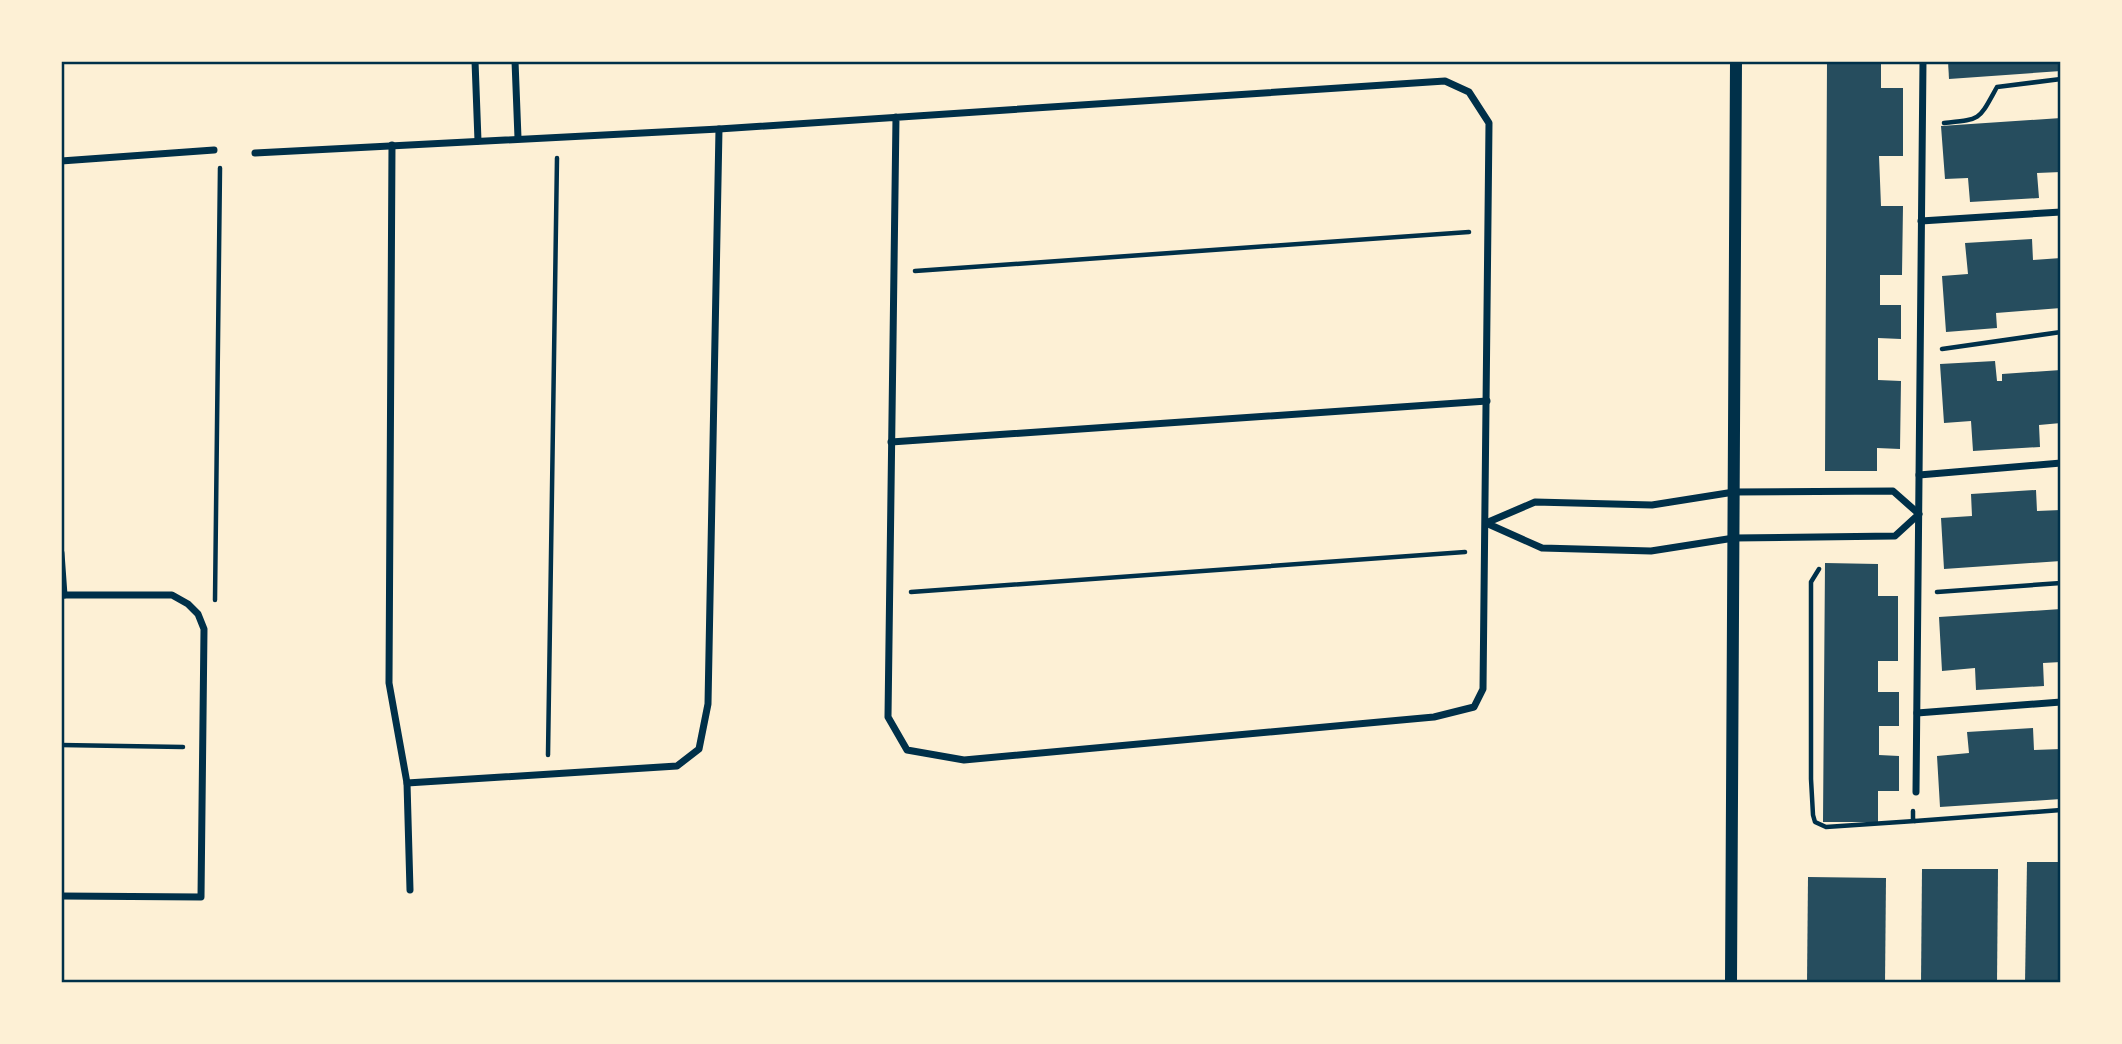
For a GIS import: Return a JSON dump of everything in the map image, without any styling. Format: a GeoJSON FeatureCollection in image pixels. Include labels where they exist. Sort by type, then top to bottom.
{"type":"FeatureCollection","features":[{"type":"Feature","properties":{"kind":"street"},"geometry":{"type":"LineString","coordinates":[[475,61],[478,141]]}},
{"type":"Feature","properties":{"kind":"street"},"geometry":{"type":"LineString","coordinates":[[515,61],[518,138]]}},
{"type":"Feature","properties":{"kind":"street"},"geometry":{"type":"LineString","coordinates":[[1731,983],[1736,61]]}},
{"type":"Feature","properties":{"kind":"street"},"geometry":{"type":"LineString","coordinates":[[1916,789],[1923,61]]}},
{"type":"Feature","properties":{"kind":"street"},"geometry":{"type":"LineString","coordinates":[[256,153],[719,129],[896,117],[1445,80],[1469,92],[1489,123],[1483,689],[1474,707],[1434,717],[964,760],[907,750],[888,718],[896,117]]}},
{"type":"Feature","properties":{"kind":"street"},"geometry":{"type":"LineString","coordinates":[[407,783],[677,766],[699,749],[708,704],[719,129]]}},
{"type":"Feature","properties":{"kind":"street"},"geometry":{"type":"LineString","coordinates":[[392,145],[389,683],[407,783],[410,890]]}},
{"type":"Feature","properties":{"kind":"street"},"geometry":{"type":"LineString","coordinates":[[61,161],[214,150]]}},
{"type":"Feature","properties":{"kind":"street"},"geometry":{"type":"LineString","coordinates":[[1921,221],[2061,212]]}},
{"type":"Feature","properties":{"kind":"street"},"geometry":{"type":"LineString","coordinates":[[891,442],[1487,401]]}},
{"type":"Feature","properties":{"kind":"street"},"geometry":{"type":"LineString","coordinates":[[1919,475],[2061,463]]}},
{"type":"Feature","properties":{"kind":"street"},"geometry":{"type":"LineString","coordinates":[[1486,523],[1535,502],[1652,505],[1734,492],[1893,491],[1919,514]]}},
{"type":"Feature","properties":{"kind":"street"},"geometry":{"type":"LineString","coordinates":[[1486,523],[1542,548],[1651,551],[1734,538],[1895,536],[1919,514]]}},
{"type":"Feature","properties":{"kind":"street"},"geometry":{"type":"LineString","coordinates":[[61,553],[63,595],[172,595],[188,604],[198,614],[204,629],[201,897],[61,896]]}},
{"type":"Feature","properties":{"kind":"street"},"geometry":{"type":"LineString","coordinates":[[1917,713],[2061,702]]}},
{"type":"Feature","properties":{"kind":"path"},"geometry":{"type":"LineString","coordinates":[[1922,125],[1975,120],[1997,87],[2061,79]]}},
{"type":"Feature","properties":{"kind":"path"},"geometry":{"type":"LineString","coordinates":[[548,775],[557,136]]}},
{"type":"Feature","properties":{"kind":"path"},"geometry":{"type":"LineString","coordinates":[[201,621],[215,606],[220,171],[214,150]]}},
{"type":"Feature","properties":{"kind":"path"},"geometry":{"type":"LineString","coordinates":[[894,272],[1488,231]]}},
{"type":"Feature","properties":{"kind":"path"},"geometry":{"type":"LineString","coordinates":[[1920,351],[2061,332]]}},
{"type":"Feature","properties":{"kind":"path"},"geometry":{"type":"LineString","coordinates":[[889,593],[1485,551]]}},
{"type":"Feature","properties":{"kind":"path"},"geometry":{"type":"LineString","coordinates":[[1819,569],[1811,582],[1811,779],[1815,822],[1826,827],[2061,810]]}},
{"type":"Feature","properties":{"kind":"path"},"geometry":{"type":"LineString","coordinates":[[1919,593],[2061,583]]}},
{"type":"Feature","properties":{"kind":"path"},"geometry":{"type":"LineString","coordinates":[[61,745],[202,747]]}},
{"type":"Feature","properties":{"kind":"path"},"geometry":{"type":"LineString","coordinates":[[1915,821],[1912,788],[1916,789]]}},
{"type":"Feature","properties":{"kind":"building"},"geometry":{"type":"Polygon","coordinates":[[[1827,61],[1881,61],[1881,88],[1903,88],[1903,156],[1879,156],[1881,206],[1903,206],[1902,275],[1880,275],[1880,305],[1901,305],[1901,339],[1878,338],[1878,380],[1901,381],[1900,449],[1877,448],[1877,471],[1825,471],[1827,61]]]}},
{"type":"Feature","properties":{"kind":"building"},"geometry":{"type":"Polygon","coordinates":[[[1948,61],[2061,61],[2061,71],[1949,79],[1948,61]]]}},
{"type":"Feature","properties":{"kind":"building"},"geometry":{"type":"Polygon","coordinates":[[[2061,118],[2061,172],[2037,173],[2039,198],[1970,202],[1968,178],[1945,179],[1941,126],[2061,118]]]}},
{"type":"Feature","properties":{"kind":"building"},"geometry":{"type":"Polygon","coordinates":[[[2032,239],[2033,260],[2061,258],[2061,308],[1996,313],[1997,328],[1946,332],[1942,276],[1968,274],[1965,243],[2032,239]]]}},
{"type":"Feature","properties":{"kind":"building"},"geometry":{"type":"Polygon","coordinates":[[[1995,361],[1997,381],[2002,381],[2002,374],[2061,370],[2061,423],[2039,425],[2040,447],[1973,451],[1971,421],[1944,423],[1940,364],[1995,361]]]}},
{"type":"Feature","properties":{"kind":"building"},"geometry":{"type":"Polygon","coordinates":[[[2036,490],[2037,511],[2061,510],[2061,561],[1944,569],[1941,518],[1972,516],[1971,494],[2036,490]]]}},
{"type":"Feature","properties":{"kind":"building"},"geometry":{"type":"Polygon","coordinates":[[[1825,563],[1878,564],[1878,596],[1898,596],[1898,661],[1878,661],[1878,692],[1899,692],[1899,726],[1879,726],[1879,755],[1899,756],[1899,791],[1878,791],[1878,822],[1823,822],[1825,563]]]}},
{"type":"Feature","properties":{"kind":"building"},"geometry":{"type":"Polygon","coordinates":[[[2061,609],[2061,662],[2043,663],[2044,686],[1976,690],[1975,668],[1942,671],[1939,617],[2061,609]]]}},
{"type":"Feature","properties":{"kind":"building"},"geometry":{"type":"Polygon","coordinates":[[[2033,728],[2034,750],[2061,749],[2061,799],[1940,807],[1937,756],[1969,753],[1967,732],[2033,728]]]}},
{"type":"Feature","properties":{"kind":"building"},"geometry":{"type":"Polygon","coordinates":[[[2027,862],[2061,862],[2061,983],[2025,983],[2027,862]]]}},
{"type":"Feature","properties":{"kind":"building"},"geometry":{"type":"Polygon","coordinates":[[[1922,869],[1998,869],[1997,983],[1921,983],[1922,869]]]}},
{"type":"Feature","properties":{"kind":"building"},"geometry":{"type":"Polygon","coordinates":[[[1808,877],[1886,878],[1885,983],[1807,983],[1808,877]]]}}]}
